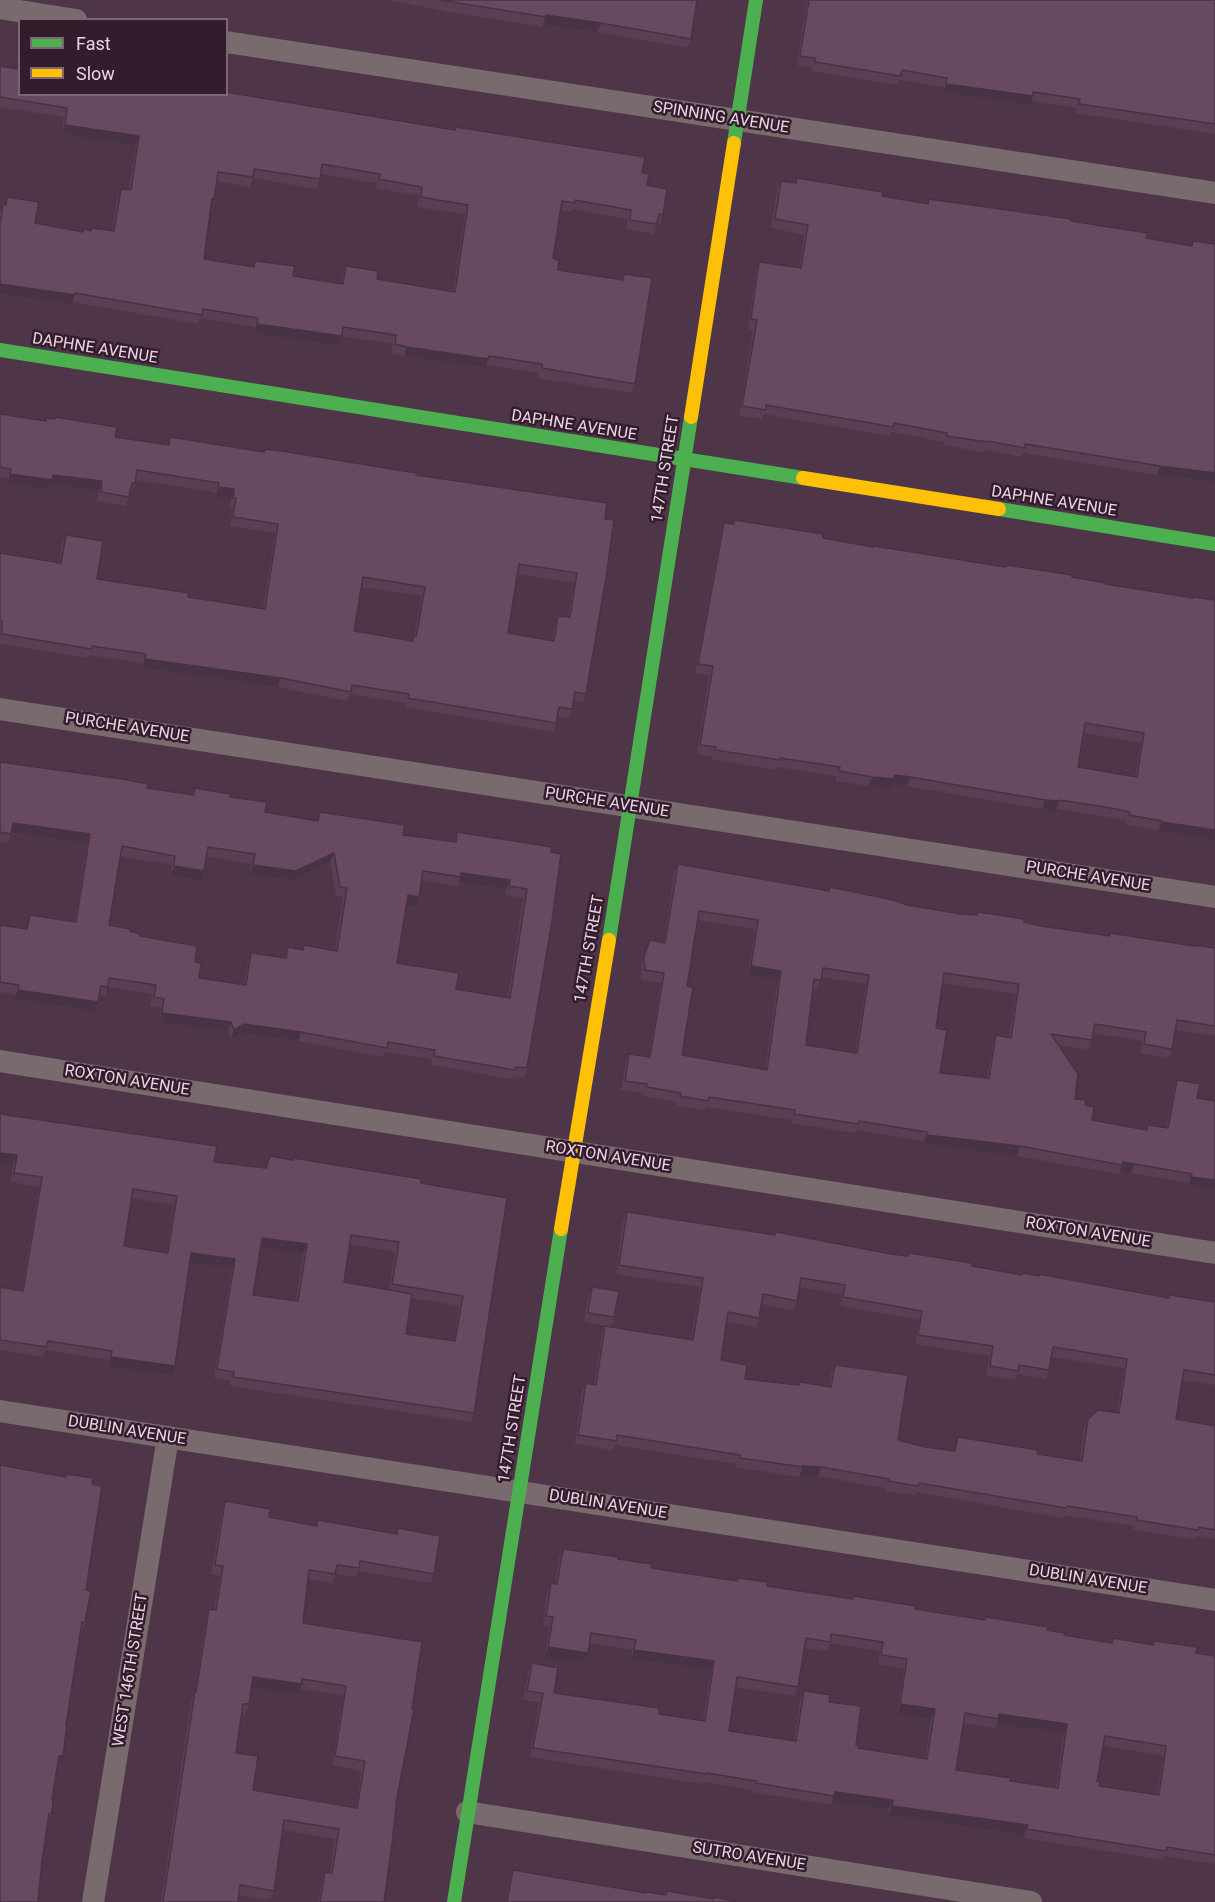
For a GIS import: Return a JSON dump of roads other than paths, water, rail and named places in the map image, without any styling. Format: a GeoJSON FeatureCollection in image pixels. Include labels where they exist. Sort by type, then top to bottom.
{"type":"FeatureCollection","features":[{"type":"Feature","properties":{"kind":"street","name":"147TH STREET"},"geometry":{"type":"LineString","coordinates":[[453,1902],[573,1152],[631,807],[756,0]]}},
{"type":"Feature","properties":{"kind":"street"},"geometry":{"type":"LineString","coordinates":[[0,8],[63,18]]}},
{"type":"Feature","properties":{"kind":"street","name":"SPINNING AVENUE"},"geometry":{"type":"LineString","coordinates":[[228,42],[1215,193]]}},
{"type":"Feature","properties":{"kind":"street","name":"DAPHNE AVENUE"},"geometry":{"type":"LineString","coordinates":[[0,350],[1215,544]]}},
{"type":"Feature","properties":{"kind":"street","name":"PURCHE AVENUE"},"geometry":{"type":"LineString","coordinates":[[0,709],[1215,897]]}},
{"type":"Feature","properties":{"kind":"street","name":"ROXTON AVENUE"},"geometry":{"type":"LineString","coordinates":[[0,1061],[1215,1253]]}},
{"type":"Feature","properties":{"kind":"street","name":"DUBLIN AVENUE"},"geometry":{"type":"LineString","coordinates":[[0,1411],[1215,1600]]}},
{"type":"Feature","properties":{"kind":"street","name":"WEST 146TH STREET"},"geometry":{"type":"LineString","coordinates":[[93,1902],[168,1437]]}},
{"type":"Feature","properties":{"kind":"street","name":"SUTRO AVENUE"},"geometry":{"type":"LineString","coordinates":[[467,1812],[1031,1902]]}}]}
